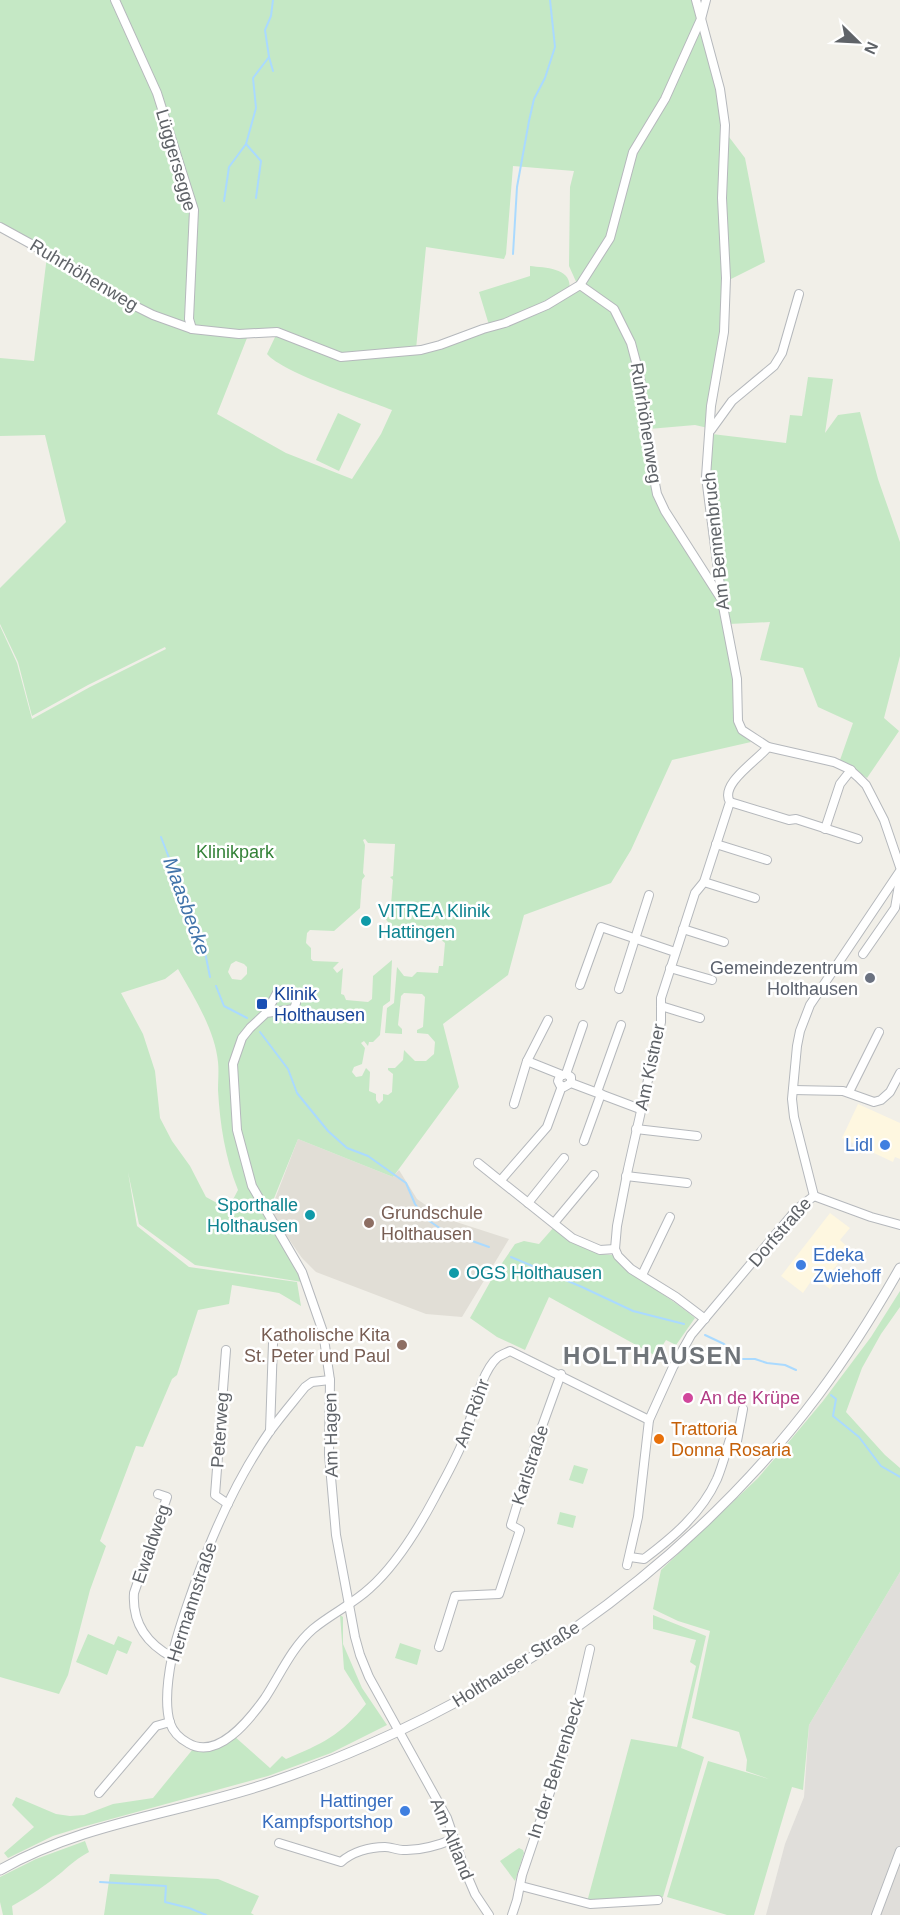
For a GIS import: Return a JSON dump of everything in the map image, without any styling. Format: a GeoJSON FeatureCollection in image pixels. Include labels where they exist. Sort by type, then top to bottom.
{"type":"FeatureCollection","features":[{"type":"Feature","properties":{"kind":"street","name":"Lüggersegge"},"geometry":{"type":"LineString","coordinates":[[115,0],[157,93],[194,210],[189,319],[192,329]]}},
{"type":"Feature","properties":{"kind":"street","name":"Am Bennenbruch"},"geometry":{"type":"LineString","coordinates":[[696,0],[720,89],[725,125],[722,198],[726,278],[724,332],[711,406],[706,477],[722,601],[737,680],[738,721],[742,730],[768,747],[834,762],[851,770],[866,785],[880,811],[900,867]]}},
{"type":"Feature","properties":{"kind":"street","name":"Ruhrhöhenweg"},"geometry":{"type":"LineString","coordinates":[[0,227],[22,238],[115,296],[153,315],[192,329],[238,334],[276,332],[341,357],[421,350],[440,345],[483,329],[505,324],[547,305],[580,285],[610,238],[633,152],[665,99],[701,19],[706,0]]}},
{"type":"Feature","properties":{"kind":"street","name":"Ruhrhöhenweg"},"geometry":{"type":"LineString","coordinates":[[580,285],[614,309],[632,343],[640,377],[648,447],[657,494],[665,511],[722,601]]}},
{"type":"Feature","properties":{"kind":"street"},"geometry":{"type":"LineString","coordinates":[[711,431],[732,400],[774,366],[782,352],[799,294]]}},
{"type":"Feature","properties":{"kind":"street","name":"Am Kistner"},"geometry":{"type":"LineString","coordinates":[[615,1250],[626,1176],[661,1022],[661,998],[670,968],[695,893],[704,882],[730,802],[727,794],[730,787],[768,747]]}},
{"type":"Feature","properties":{"kind":"street"},"geometry":{"type":"LineString","coordinates":[[825,829],[840,784],[851,770]]}},
{"type":"Feature","properties":{"kind":"street"},"geometry":{"type":"LineString","coordinates":[[730,802],[858,839]]}},
{"type":"Feature","properties":{"kind":"street"},"geometry":{"type":"LineString","coordinates":[[716,844],[767,860]]}},
{"type":"Feature","properties":{"kind":"street","name":"Dorfstraße"},"geometry":{"type":"LineString","coordinates":[[743,1409],[737,1441],[730,1439],[717,1479],[696,1515],[644,1559],[628,1561],[640,1497],[649,1420],[673,1367],[691,1335],[705,1318],[797,1209],[814,1196],[794,1117],[796,1046],[800,1030],[810,1005],[900,872]]}},
{"type":"Feature","properties":{"kind":"street"},"geometry":{"type":"LineString","coordinates":[[863,954],[895,908],[900,879]]}},
{"type":"Feature","properties":{"kind":"street"},"geometry":{"type":"LineString","coordinates":[[704,882],[755,898]]}},
{"type":"Feature","properties":{"kind":"street"},"geometry":{"type":"LineString","coordinates":[[619,988],[649,895]]}},
{"type":"Feature","properties":{"kind":"street"},"geometry":{"type":"LineString","coordinates":[[580,985],[601,927],[675,952]]}},
{"type":"Feature","properties":{"kind":"street"},"geometry":{"type":"LineString","coordinates":[[683,929],[724,942]]}},
{"type":"Feature","properties":{"kind":"street"},"geometry":{"type":"LineString","coordinates":[[670,968],[712,980]]}},
{"type":"Feature","properties":{"kind":"street","name":"Am Kistner"},"geometry":{"type":"LineString","coordinates":[[661,1006],[700,1018]]}},
{"type":"Feature","properties":{"kind":"street","name":"Am Hagen"},"geometry":{"type":"LineString","coordinates":[[266,1013],[242,1038],[233,1064],[237,1130],[252,1186],[302,1272],[323,1332],[330,1380],[329,1454],[336,1535],[360,1655],[398,1732]]}},
{"type":"Feature","properties":{"kind":"street"},"geometry":{"type":"LineString","coordinates":[[514,1104],[527,1061],[548,1020]]}},
{"type":"Feature","properties":{"kind":"street"},"geometry":{"type":"LineString","coordinates":[[571,1083],[567,1087],[562,1086],[558,1081],[564,1074],[583,1025]]}},
{"type":"Feature","properties":{"kind":"street"},"geometry":{"type":"LineString","coordinates":[[584,1141],[621,1025]]}},
{"type":"Feature","properties":{"kind":"street"},"geometry":{"type":"LineString","coordinates":[[849,1092],[879,1032]]}},
{"type":"Feature","properties":{"kind":"street"},"geometry":{"type":"LineString","coordinates":[[527,1061],[564,1074],[570,1077],[571,1083]]}},
{"type":"Feature","properties":{"kind":"street"},"geometry":{"type":"LineString","coordinates":[[793,1090],[835,1090],[849,1092],[870,1101],[881,1100],[890,1092],[900,1073]]}},
{"type":"Feature","properties":{"kind":"street"},"geometry":{"type":"LineString","coordinates":[[571,1083],[640,1109]]}},
{"type":"Feature","properties":{"kind":"street"},"geometry":{"type":"LineString","coordinates":[[501,1180],[547,1127],[562,1086]]}},
{"type":"Feature","properties":{"kind":"street","name":"Am Kistner"},"geometry":{"type":"LineString","coordinates":[[636,1129],[697,1136]]}},
{"type":"Feature","properties":{"kind":"street"},"geometry":{"type":"LineString","coordinates":[[528,1203],[564,1158]]}},
{"type":"Feature","properties":{"kind":"street"},"geometry":{"type":"LineString","coordinates":[[478,1162],[572,1238],[600,1250],[615,1250],[631,1269],[705,1318]]}},
{"type":"Feature","properties":{"kind":"street"},"geometry":{"type":"LineString","coordinates":[[554,1223],[594,1175]]}},
{"type":"Feature","properties":{"kind":"street"},"geometry":{"type":"LineString","coordinates":[[626,1176],[687,1183]]}},
{"type":"Feature","properties":{"kind":"street"},"geometry":{"type":"LineString","coordinates":[[814,1196],[879,1220],[900,1224]]}},
{"type":"Feature","properties":{"kind":"street"},"geometry":{"type":"LineString","coordinates":[[642,1275],[670,1217]]}},
{"type":"Feature","properties":{"kind":"street","name":"Holthauser Straße"},"geometry":{"type":"LineString","coordinates":[[0,1870],[44,1848],[77,1836],[271,1783],[398,1732],[467,1696],[540,1653],[599,1612],[672,1552],[736,1490],[816,1397],[869,1321],[900,1268]]}},
{"type":"Feature","properties":{"kind":"street"},"geometry":{"type":"LineString","coordinates":[[270,1431],[273,1343]]}},
{"type":"Feature","properties":{"kind":"street","name":"Peterweg"},"geometry":{"type":"LineString","coordinates":[[226,1350],[215,1495],[228,1504]]}},
{"type":"Feature","properties":{"kind":"street","name":"Am Röhr"},"geometry":{"type":"LineString","coordinates":[[349,1603],[372,1587],[390,1566],[427,1513],[464,1437],[488,1369],[497,1357],[510,1351],[561,1374],[649,1420]]}},
{"type":"Feature","properties":{"kind":"street","name":"Karlstraße"},"geometry":{"type":"LineString","coordinates":[[439,1647],[455,1596],[499,1594],[520,1530],[510,1525],[561,1374]]}},
{"type":"Feature","properties":{"kind":"street","name":"Hermannstraße"},"geometry":{"type":"LineString","coordinates":[[170,1722],[168,1694],[172,1657],[205,1556],[228,1504],[270,1431],[305,1387],[312,1383],[330,1380]]}},
{"type":"Feature","properties":{"kind":"street","name":"Ewaldweg"},"geometry":{"type":"LineString","coordinates":[[158,1494],[167,1497],[134,1593],[133,1605],[135,1618],[149,1640],[156,1648],[172,1657]]}},
{"type":"Feature","properties":{"kind":"street"},"geometry":{"type":"LineString","coordinates":[[99,1793],[156,1726],[170,1722],[178,1737],[193,1746],[205,1747],[218,1744],[230,1737],[260,1704],[296,1648],[313,1629],[349,1603]]}},
{"type":"Feature","properties":{"kind":"street","name":"In der Behrenbeck"},"geometry":{"type":"LineString","coordinates":[[512,1915],[525,1866],[572,1727],[590,1649]]}},
{"type":"Feature","properties":{"kind":"street","name":"Am Altland"},"geometry":{"type":"LineString","coordinates":[[398,1732],[447,1818],[475,1894],[489,1915]]}},
{"type":"Feature","properties":{"kind":"street"},"geometry":{"type":"LineString","coordinates":[[279,1843],[341,1862],[350,1855],[364,1850],[385,1847],[403,1850],[441,1844],[454,1839]]}},
{"type":"Feature","properties":{"kind":"street"},"geometry":{"type":"LineString","coordinates":[[876,1915],[900,1853]]}},
{"type":"Feature","properties":{"kind":"street"},"geometry":{"type":"LineString","coordinates":[[520,1886],[590,1904],[658,1900]]}},
{"type":"Feature","properties":{"kind":"shaded area"},"geometry":{"type":"Polygon","coordinates":[[[858,1104],[900,1123],[900,1159],[895,1157],[893,1162],[842,1138],[858,1104]]]}},
{"type":"Feature","properties":{"kind":"shaded area","name":"Grundschule Holthausen"},"geometry":{"type":"Polygon","coordinates":[[[298,1139],[393,1177],[399,1170],[417,1199],[444,1218],[509,1239],[462,1317],[426,1314],[316,1272],[302,1258],[270,1212],[298,1139]]]}},
{"type":"Feature","properties":{"kind":"shaded area"},"geometry":{"type":"Polygon","coordinates":[[[830,1213],[850,1228],[840,1240],[850,1249],[831,1272],[838,1279],[830,1289],[814,1277],[803,1293],[781,1276],[830,1213]]]}},
{"type":"Feature","properties":{"kind":"shaded area"},"geometry":{"type":"Polygon","coordinates":[[[900,1572],[900,1915],[766,1915],[785,1844],[804,1797],[809,1725],[900,1572]]]}},
{"type":"Feature","properties":{"kind":"green space","name":"Klinikpark"},"geometry":{"type":"Polygon","coordinates":[[[0,0],[115,0],[128,29],[116,0],[694,0],[719,89],[723,132],[745,158],[765,262],[729,280],[708,428],[695,425],[649,429],[654,474],[662,513],[718,600],[734,680],[736,723],[740,731],[751,742],[672,760],[631,850],[611,883],[524,915],[508,975],[443,1024],[459,1087],[393,1177],[298,1139],[266,1218],[295,1260],[302,1282],[195,1265],[139,1224],[128,1172],[137,1226],[189,1267],[297,1282],[301,1306],[279,1293],[232,1285],[229,1304],[198,1310],[177,1375],[172,1379],[143,1447],[136,1446],[100,1541],[106,1546],[90,1590],[68,1675],[59,1694],[0,1677],[0,626],[17,663],[32,719],[166,649],[165,647],[88,685],[32,716],[18,662],[0,624],[0,588],[66,522],[45,435],[0,436],[0,358],[34,361],[47,256],[114,298],[152,316],[191,331],[247,338],[217,414],[286,453],[352,479],[381,434],[392,410],[306,377],[276,361],[267,354],[276,335],[294,339],[335,357],[422,352],[505,325],[571,293],[578,286],[569,266],[570,187],[574,171],[513,166],[504,259],[426,247],[416,349],[335,355],[283,331],[240,333],[196,328],[154,313],[115,295],[0,225],[0,0]],[[645,128],[630,151],[608,238],[596,261],[578,286],[587,277],[611,239],[635,152],[648,131],[645,128]],[[365,839],[363,840],[365,845],[363,873],[365,876],[362,880],[360,908],[334,931],[310,930],[307,933],[306,943],[311,948],[313,961],[339,962],[333,968],[337,973],[343,968],[341,994],[346,1000],[368,1002],[372,999],[373,976],[392,960],[390,1001],[383,1006],[380,1035],[373,1042],[369,1042],[368,1046],[364,1041],[361,1043],[365,1048],[362,1064],[354,1067],[352,1072],[356,1077],[362,1076],[366,1068],[370,1072],[369,1091],[376,1094],[379,1104],[383,1100],[383,1094],[388,1095],[392,1092],[393,1074],[388,1068],[395,1068],[403,1060],[404,1050],[415,1061],[426,1061],[434,1054],[435,1042],[428,1034],[417,1033],[417,1030],[423,1027],[425,997],[422,994],[404,993],[401,996],[398,1025],[402,1029],[402,1034],[385,1033],[387,1008],[394,1003],[397,967],[404,976],[412,977],[417,972],[438,973],[439,966],[443,966],[445,943],[439,938],[424,937],[424,933],[416,925],[408,924],[398,933],[397,928],[392,927],[384,917],[390,917],[393,880],[390,877],[393,876],[395,844],[368,843],[365,839]],[[236,961],[231,964],[228,972],[232,979],[241,980],[247,974],[247,967],[236,961]],[[178,969],[165,979],[121,993],[143,1034],[155,1071],[160,1118],[206,1197],[228,1209],[238,1190],[226,1153],[222,1128],[216,1050],[203,1014],[178,969]]]}},
{"type":"Feature","properties":{"kind":"green space"},"geometry":{"type":"Polygon","coordinates":[[[530,266],[551,269],[563,274],[569,283],[569,291],[523,313],[489,325],[479,292],[530,276],[530,266]]]}},
{"type":"Feature","properties":{"kind":"green space"},"geometry":{"type":"Polygon","coordinates":[[[808,377],[833,379],[825,433],[838,415],[860,412],[878,479],[900,542],[900,656],[884,718],[899,731],[867,778],[840,760],[853,723],[818,707],[803,668],[760,660],[770,622],[729,624],[709,477],[712,434],[786,443],[790,415],[802,416],[808,377]]]}},
{"type":"Feature","properties":{"kind":"green space"},"geometry":{"type":"Polygon","coordinates":[[[338,413],[361,424],[339,471],[316,460],[338,413]]]}},
{"type":"Feature","properties":{"kind":"green space"},"geometry":{"type":"Polygon","coordinates":[[[554,1227],[585,1248],[599,1254],[613,1255],[632,1272],[695,1318],[676,1345],[666,1340],[656,1356],[549,1297],[525,1350],[497,1337],[470,1318],[494,1275],[515,1244],[524,1241],[539,1244],[554,1227]]]}},
{"type":"Feature","properties":{"kind":"green space"},"geometry":{"type":"Polygon","coordinates":[[[900,1291],[900,1307],[881,1334],[862,1368],[846,1412],[900,1468],[900,1572],[809,1725],[803,1790],[792,1787],[754,1915],[727,1915],[667,1897],[708,1761],[769,1779],[746,1771],[747,1760],[739,1732],[692,1718],[710,1631],[678,1621],[653,1609],[661,1570],[758,1478],[782,1450],[823,1401],[871,1337],[900,1291]]]}},
{"type":"Feature","properties":{"kind":"green space"},"geometry":{"type":"Polygon","coordinates":[[[574,1465],[588,1469],[583,1484],[569,1480],[574,1465]]]}},
{"type":"Feature","properties":{"kind":"green space"},"geometry":{"type":"Polygon","coordinates":[[[560,1512],[576,1516],[573,1528],[557,1524],[560,1512]]]}},
{"type":"Feature","properties":{"kind":"green space"},"geometry":{"type":"Polygon","coordinates":[[[340,1615],[343,1617],[343,1644],[362,1688],[387,1725],[331,1753],[268,1776],[53,1836],[8,1858],[4,1853],[34,1827],[12,1805],[16,1797],[56,1814],[84,1815],[113,1804],[153,1798],[193,1749],[234,1736],[270,1768],[282,1756],[286,1759],[330,1738],[348,1724],[366,1704],[344,1669],[340,1615]]]}},
{"type":"Feature","properties":{"kind":"green space"},"geometry":{"type":"Polygon","coordinates":[[[653,1615],[706,1636],[681,1748],[704,1757],[663,1897],[587,1902],[631,1739],[677,1747],[696,1666],[690,1662],[696,1640],[653,1629],[653,1615]]]}},
{"type":"Feature","properties":{"kind":"green space"},"geometry":{"type":"Polygon","coordinates":[[[88,1634],[114,1645],[118,1636],[132,1642],[127,1654],[117,1650],[107,1675],[76,1662],[88,1634]]]}},
{"type":"Feature","properties":{"kind":"green space"},"geometry":{"type":"Polygon","coordinates":[[[400,1643],[421,1650],[417,1665],[395,1658],[400,1643]]]}},
{"type":"Feature","properties":{"kind":"green space"},"geometry":{"type":"Polygon","coordinates":[[[85,1841],[89,1852],[44,1886],[12,1906],[13,1915],[3,1915],[0,1902],[0,1877],[36,1859],[85,1841]]]}},
{"type":"Feature","properties":{"kind":"green space"},"geometry":{"type":"Polygon","coordinates":[[[519,1848],[524,1853],[515,1881],[500,1861],[519,1848]]]}},
{"type":"Feature","properties":{"kind":"green space"},"geometry":{"type":"Polygon","coordinates":[[[110,1874],[218,1879],[259,1896],[251,1913],[254,1915],[104,1915],[110,1874]]]}},
{"type":"Feature","properties":{"kind":"waterway"},"geometry":{"type":"LineString","coordinates":[[224,201],[229,167],[246,144],[256,108],[253,78],[269,57],[265,30],[271,16],[273,0]]}},
{"type":"Feature","properties":{"kind":"waterway"},"geometry":{"type":"LineString","coordinates":[[513,254],[517,187],[529,121],[534,99],[545,78],[555,47],[550,0]]}},
{"type":"Feature","properties":{"kind":"waterway"},"geometry":{"type":"LineString","coordinates":[[269,57],[273,71]]}},
{"type":"Feature","properties":{"kind":"waterway"},"geometry":{"type":"LineString","coordinates":[[246,144],[261,161],[256,198]]}},
{"type":"Feature","properties":{"kind":"waterway","name":"Maasbecke"},"geometry":{"type":"LineString","coordinates":[[161,837],[205,952],[210,977]]}},
{"type":"Feature","properties":{"kind":"waterway","name":"Maasbecke"},"geometry":{"type":"LineString","coordinates":[[216,986],[224,1006],[247,1018]]}},
{"type":"Feature","properties":{"kind":"waterway","name":"Maasbecke"},"geometry":{"type":"LineString","coordinates":[[260,1032],[288,1069],[297,1093],[328,1131],[347,1148],[368,1156],[406,1183],[415,1204],[425,1218],[444,1231],[489,1247]]}},
{"type":"Feature","properties":{"kind":"waterway","name":"Maasbecke"},"geometry":{"type":"LineString","coordinates":[[511,1257],[633,1311],[684,1324]]}},
{"type":"Feature","properties":{"kind":"waterway","name":"Maasbecke"},"geometry":{"type":"LineString","coordinates":[[705,1335],[724,1344],[742,1359],[785,1365],[796,1370]]}},
{"type":"Feature","properties":{"kind":"waterway","name":"Maasbecke"},"geometry":{"type":"LineString","coordinates":[[831,1395],[836,1399],[833,1416],[859,1437],[881,1466],[900,1477]]}},
{"type":"Feature","properties":{"kind":"waterway"},"geometry":{"type":"LineString","coordinates":[[100,1882],[166,1886],[165,1902],[206,1915]]}},
{"type":"Feature","properties":{"kind":"place","name":"VITREA Klinik Hattingen"},"geometry":{"type":"Point","coordinates":[366,921]}},
{"type":"Feature","properties":{"kind":"place","name":"Gemeindezentrum Holthausen"},"geometry":{"type":"Point","coordinates":[870,978]}},
{"type":"Feature","properties":{"kind":"place","name":"Klinik Holthausen"},"geometry":{"type":"Point","coordinates":[262,1004]}},
{"type":"Feature","properties":{"kind":"place","name":"Lidl"},"geometry":{"type":"Point","coordinates":[885,1145]}},
{"type":"Feature","properties":{"kind":"place","name":"Sporthalle Holthausen"},"geometry":{"type":"Point","coordinates":[310,1215]}},
{"type":"Feature","properties":{"kind":"place","name":"Grundschule Holthausen"},"geometry":{"type":"Point","coordinates":[369,1223]}},
{"type":"Feature","properties":{"kind":"place","name":"Edeka Zwiehoff"},"geometry":{"type":"Point","coordinates":[801,1265]}},
{"type":"Feature","properties":{"kind":"place","name":"OGS Holthausen"},"geometry":{"type":"Point","coordinates":[454,1273]}},
{"type":"Feature","properties":{"kind":"place","name":"Katholische Kita St. Peter und Paul"},"geometry":{"type":"Point","coordinates":[402,1345]}},
{"type":"Feature","properties":{"kind":"place","name":"An de Krüpe"},"geometry":{"type":"Point","coordinates":[688,1398]}},
{"type":"Feature","properties":{"kind":"place","name":"Trattoria Donna Rosaria"},"geometry":{"type":"Point","coordinates":[659,1439]}},
{"type":"Feature","properties":{"kind":"place","name":"Hattinger Kampfsportshop"},"geometry":{"type":"Point","coordinates":[405,1811]}},
{"type":"Feature","properties":{"kind":"district","name":"HOLTHAUSEN"},"geometry":{"type":"Point","coordinates":[653,1356]}}]}
